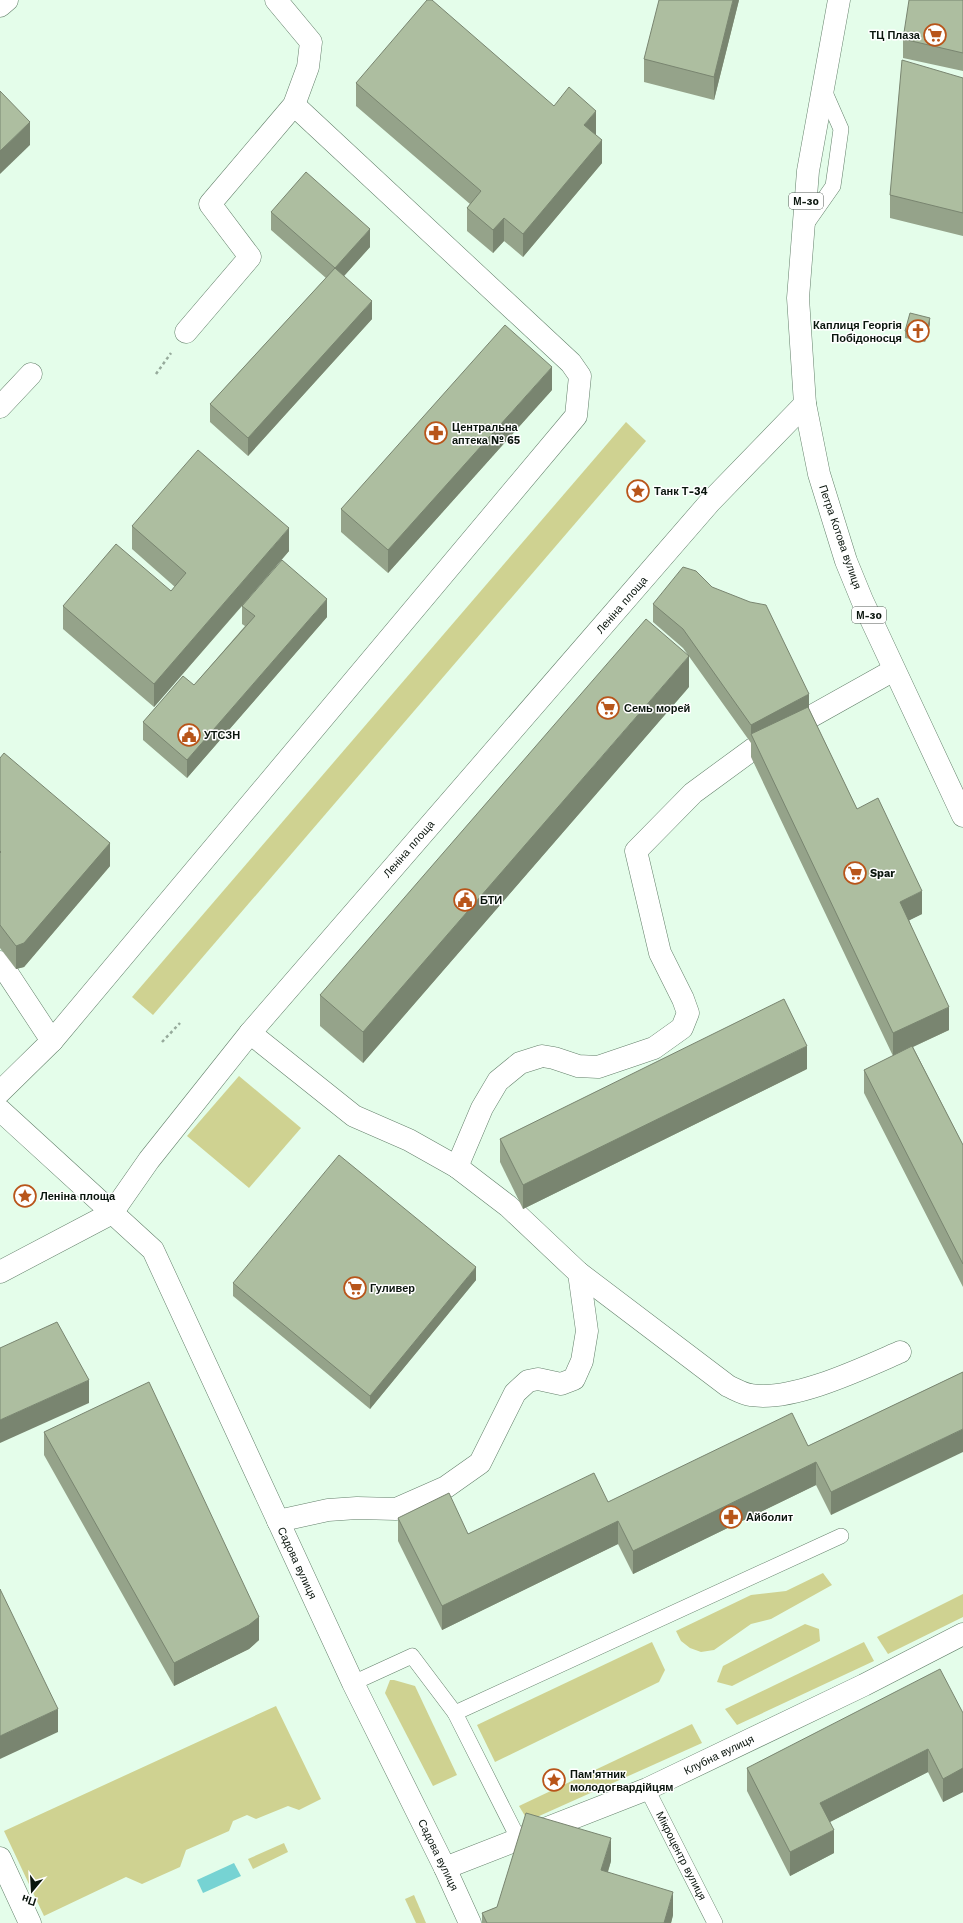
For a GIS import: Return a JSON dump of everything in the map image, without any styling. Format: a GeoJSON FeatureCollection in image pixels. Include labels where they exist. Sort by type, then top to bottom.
{"type":"FeatureCollection","features":[{"type":"Feature","properties":{"kind":"main road"},"geometry":{"type":"LineString","coordinates":[[0,6],[7,0]]}},
{"type":"Feature","properties":{"kind":"main road"},"geometry":{"type":"LineString","coordinates":[[186,332],[250,257],[210,204],[294,105],[308,67],[311,42],[276,0]]}},
{"type":"Feature","properties":{"kind":"main road","name":"М-30"},"geometry":{"type":"LineString","coordinates":[[806,404],[798,298],[808,170],[839,0]]}},
{"type":"Feature","properties":{"kind":"main road"},"geometry":{"type":"LineString","coordinates":[[0,1092],[52,1041],[576,416],[580,376],[571,363],[294,105]]}},
{"type":"Feature","properties":{"kind":"main road"},"geometry":{"type":"LineString","coordinates":[[0,407],[31,374]]}},
{"type":"Feature","properties":{"kind":"main road","name":"Петра Котова вулиця"},"geometry":{"type":"LineString","coordinates":[[806,404],[819,474],[846,562],[894,670],[963,816]]}},
{"type":"Feature","properties":{"kind":"main road","name":"Леніна площа"},"geometry":{"type":"LineString","coordinates":[[0,1272],[112,1213],[149,1160],[250,1033],[705,508],[806,404]]}},
{"type":"Feature","properties":{"kind":"main road"},"geometry":{"type":"LineString","coordinates":[[457,1167],[482,1108],[498,1081],[520,1063],[542,1056],[554,1058],[578,1066],[598,1067],[654,1048],[682,1028],[688,1013],[684,999],[660,953],[636,851],[693,793],[753,749],[894,670]]}},
{"type":"Feature","properties":{"kind":"main road"},"geometry":{"type":"LineString","coordinates":[[0,962],[52,1041]]}},
{"type":"Feature","properties":{"kind":"main road"},"geometry":{"type":"LineString","coordinates":[[250,1033],[354,1116],[409,1140],[457,1167],[508,1206],[579,1273],[728,1386],[751,1395],[777,1395],[826,1383],[900,1352]]}},
{"type":"Feature","properties":{"kind":"main road","name":"Садова вулиця"},"geometry":{"type":"LineString","coordinates":[[0,1110],[153,1250],[353,1683],[445,1868],[470,1923]]}},
{"type":"Feature","properties":{"kind":"main road"},"geometry":{"type":"LineString","coordinates":[[278,1521],[328,1510],[357,1508],[396,1509],[446,1487],[480,1463],[515,1393],[519,1389],[528,1382],[538,1379],[561,1384],[574,1379],[582,1361],[587,1331],[579,1273]]}},
{"type":"Feature","properties":{"kind":"main road","name":"Клубна вулиця"},"geometry":{"type":"LineString","coordinates":[[445,1868],[518,1838],[647,1789],[864,1685],[963,1634]]}},
{"type":"Feature","properties":{"kind":"main road"},"geometry":{"type":"LineString","coordinates":[[0,1858],[30,1923]]}},
{"type":"Feature","properties":{"kind":"lane"},"geometry":{"type":"LineString","coordinates":[[455,1713],[841,1536]]}},
{"type":"Feature","properties":{"kind":"lane"},"geometry":{"type":"LineString","coordinates":[[353,1683],[412,1656],[455,1713],[518,1838]]}},
{"type":"Feature","properties":{"kind":"lane","name":"Мікроцентр вулиця"},"geometry":{"type":"LineString","coordinates":[[647,1789],[715,1923]]}},
{"type":"Feature","properties":{"kind":"path"},"geometry":{"type":"LineString","coordinates":[[162,1042],[180,1023]]}},
{"type":"Feature","properties":{"kind":"green space"},"geometry":{"type":"Polygon","coordinates":[[[626,422],[646,441],[153,1015],[132,997],[626,422]]]}},
{"type":"Feature","properties":{"kind":"green space"},"geometry":{"type":"Polygon","coordinates":[[[239,1076],[301,1128],[249,1188],[187,1136],[239,1076]]]}},
{"type":"Feature","properties":{"kind":"green space"},"geometry":{"type":"Polygon","coordinates":[[[823,1573],[832,1585],[771,1619],[751,1624],[714,1650],[701,1652],[690,1648],[681,1641],[676,1631],[751,1595],[786,1591],[823,1573]]]}},
{"type":"Feature","properties":{"kind":"green space"},"geometry":{"type":"Polygon","coordinates":[[[963,1594],[963,1617],[888,1654],[877,1637],[963,1594]]]}},
{"type":"Feature","properties":{"kind":"green space"},"geometry":{"type":"Polygon","coordinates":[[[805,1624],[819,1629],[820,1641],[732,1686],[717,1682],[723,1666],[805,1624]]]}},
{"type":"Feature","properties":{"kind":"green space"},"geometry":{"type":"Polygon","coordinates":[[[652,1642],[665,1670],[659,1682],[495,1762],[477,1725],[652,1642]]]}},
{"type":"Feature","properties":{"kind":"green space"},"geometry":{"type":"Polygon","coordinates":[[[864,1642],[874,1661],[737,1725],[725,1709],[864,1642]]]}},
{"type":"Feature","properties":{"kind":"green space"},"geometry":{"type":"Polygon","coordinates":[[[390,1680],[415,1686],[457,1775],[433,1786],[385,1693],[390,1680]]]}},
{"type":"Feature","properties":{"kind":"green space"},"geometry":{"type":"Polygon","coordinates":[[[276,1706],[321,1799],[299,1810],[288,1806],[256,1819],[247,1815],[233,1821],[229,1831],[186,1850],[180,1867],[142,1884],[126,1877],[44,1916],[4,1831],[276,1706]]]}},
{"type":"Feature","properties":{"kind":"green space"},"geometry":{"type":"Polygon","coordinates":[[[692,1724],[702,1743],[528,1821],[519,1806],[692,1724]]]}},
{"type":"Feature","properties":{"kind":"green space"},"geometry":{"type":"Polygon","coordinates":[[[284,1843],[288,1852],[253,1869],[248,1859],[284,1843]]]}},
{"type":"Feature","properties":{"kind":"green space"},"geometry":{"type":"Polygon","coordinates":[[[414,1895],[426,1923],[416,1923],[405,1899],[414,1895]]]}},
{"type":"Feature","properties":{"kind":"water"},"geometry":{"type":"Polygon","coordinates":[[[234,1863],[241,1876],[203,1893],[197,1880],[234,1863]]]}},
{"type":"Feature","properties":{"kind":"building"},"geometry":{"type":"Polygon","coordinates":[[[427,0],[432,0],[554,106],[569,87],[596,111],[584,125],[602,140],[523,234],[504,218],[493,230],[467,208],[481,191],[356,83],[427,0]]]}},
{"type":"Feature","properties":{"kind":"building"},"geometry":{"type":"Polygon","coordinates":[[[659,0],[733,0],[714,77],[644,59],[659,0]]]}},
{"type":"Feature","properties":{"kind":"building","name":"ТЦ Плаза"},"geometry":{"type":"Polygon","coordinates":[[[909,0],[963,0],[963,53],[903,39],[909,0]]]}},
{"type":"Feature","properties":{"kind":"building"},"geometry":{"type":"Polygon","coordinates":[[[902,60],[963,78],[963,213],[890,195],[902,60]]]}},
{"type":"Feature","properties":{"kind":"building"},"geometry":{"type":"Polygon","coordinates":[[[0,91],[30,122],[0,151],[0,91]]]}},
{"type":"Feature","properties":{"kind":"building"},"geometry":{"type":"Polygon","coordinates":[[[306,172],[370,229],[335,268],[271,212],[306,172]]]}},
{"type":"Feature","properties":{"kind":"building"},"geometry":{"type":"Polygon","coordinates":[[[335,268],[372,301],[248,438],[210,404],[335,268]]]}},
{"type":"Feature","properties":{"kind":"building","name":"Каплиця Георгія Побідоносця"},"geometry":{"type":"Polygon","coordinates":[[[910,313],[930,318],[925,336],[905,331],[910,313]]]}},
{"type":"Feature","properties":{"kind":"building"},"geometry":{"type":"Polygon","coordinates":[[[505,325],[552,367],[388,550],[341,509],[505,325]]]}},
{"type":"Feature","properties":{"kind":"building"},"geometry":{"type":"Polygon","coordinates":[[[198,450],[289,528],[154,684],[63,606],[116,544],[171,591],[186,573],[132,526],[198,450]]]}},
{"type":"Feature","properties":{"kind":"building"},"geometry":{"type":"Polygon","coordinates":[[[282,560],[327,599],[187,760],[143,722],[183,676],[194,685],[255,616],[242,606],[282,560]]]}},
{"type":"Feature","properties":{"kind":"building"},"geometry":{"type":"Polygon","coordinates":[[[683,567],[696,571],[712,587],[750,602],[766,605],[809,694],[751,725],[683,629],[653,604],[683,567]]]}},
{"type":"Feature","properties":{"kind":"building"},"geometry":{"type":"Polygon","coordinates":[[[646,619],[689,656],[363,1032],[320,995],[646,619]]]}},
{"type":"Feature","properties":{"kind":"building","name":"Spar"},"geometry":{"type":"Polygon","coordinates":[[[808,707],[857,809],[878,798],[922,891],[900,902],[949,1007],[893,1033],[751,734],[808,707]]]}},
{"type":"Feature","properties":{"kind":"building"},"geometry":{"type":"Polygon","coordinates":[[[4,753],[110,843],[24,943],[16,946],[0,925],[0,758],[4,753]]]}},
{"type":"Feature","properties":{"kind":"building"},"geometry":{"type":"Polygon","coordinates":[[[784,999],[807,1046],[523,1185],[500,1139],[784,999]]]}},
{"type":"Feature","properties":{"kind":"building"},"geometry":{"type":"Polygon","coordinates":[[[912,1046],[963,1145],[963,1264],[864,1070],[912,1046]]]}},
{"type":"Feature","properties":{"kind":"building","name":"Гуливер"},"geometry":{"type":"Polygon","coordinates":[[[339,1155],[476,1267],[370,1396],[233,1283],[339,1155]]]}},
{"type":"Feature","properties":{"kind":"building"},"geometry":{"type":"Polygon","coordinates":[[[57,1322],[89,1380],[0,1420],[0,1348],[57,1322]]]}},
{"type":"Feature","properties":{"kind":"building"},"geometry":{"type":"Polygon","coordinates":[[[963,1372],[963,1429],[831,1492],[816,1462],[633,1551],[618,1521],[442,1606],[398,1518],[449,1493],[468,1534],[594,1473],[608,1502],[792,1413],[808,1446],[963,1372]]]}},
{"type":"Feature","properties":{"kind":"building"},"geometry":{"type":"Polygon","coordinates":[[[149,1382],[259,1617],[249,1625],[174,1663],[44,1432],[149,1382]]]}},
{"type":"Feature","properties":{"kind":"building"},"geometry":{"type":"Polygon","coordinates":[[[0,1589],[58,1709],[0,1736],[0,1589]]]}},
{"type":"Feature","properties":{"kind":"building"},"geometry":{"type":"Polygon","coordinates":[[[940,1669],[963,1713],[963,1768],[943,1779],[928,1749],[820,1803],[834,1830],[790,1852],[747,1768],[940,1669]]]}},
{"type":"Feature","properties":{"kind":"building"},"geometry":{"type":"Polygon","coordinates":[[[526,1813],[611,1838],[601,1870],[673,1892],[664,1923],[487,1923],[482,1913],[497,1907],[526,1813]]]}},
{"type":"Feature","properties":{"kind":"place","name":"ТЦ Плаза"},"geometry":{"type":"Point","coordinates":[935,35]}},
{"type":"Feature","properties":{"kind":"place","name":"Каплиця Георгія Побідоносця"},"geometry":{"type":"Point","coordinates":[918,331]}},
{"type":"Feature","properties":{"kind":"place","name":"Центральна аптека № 65"},"geometry":{"type":"Point","coordinates":[436,433]}},
{"type":"Feature","properties":{"kind":"place","name":"Танк Т-34"},"geometry":{"type":"Point","coordinates":[638,491]}},
{"type":"Feature","properties":{"kind":"place","name":"Семь морей"},"geometry":{"type":"Point","coordinates":[608,708]}},
{"type":"Feature","properties":{"kind":"place","name":"УТСЗН"},"geometry":{"type":"Point","coordinates":[189,735]}},
{"type":"Feature","properties":{"kind":"place","name":"Spar"},"geometry":{"type":"Point","coordinates":[855,873]}},
{"type":"Feature","properties":{"kind":"place","name":"БТИ"},"geometry":{"type":"Point","coordinates":[465,900]}},
{"type":"Feature","properties":{"kind":"place","name":"Леніна площа"},"geometry":{"type":"Point","coordinates":[25,1196]}},
{"type":"Feature","properties":{"kind":"place","name":"Гуливер"},"geometry":{"type":"Point","coordinates":[355,1288]}},
{"type":"Feature","properties":{"kind":"place","name":"Айболит"},"geometry":{"type":"Point","coordinates":[731,1517]}},
{"type":"Feature","properties":{"kind":"place","name":"Пам'ятник молодогвардійцям"},"geometry":{"type":"Point","coordinates":[554,1780]}}]}
